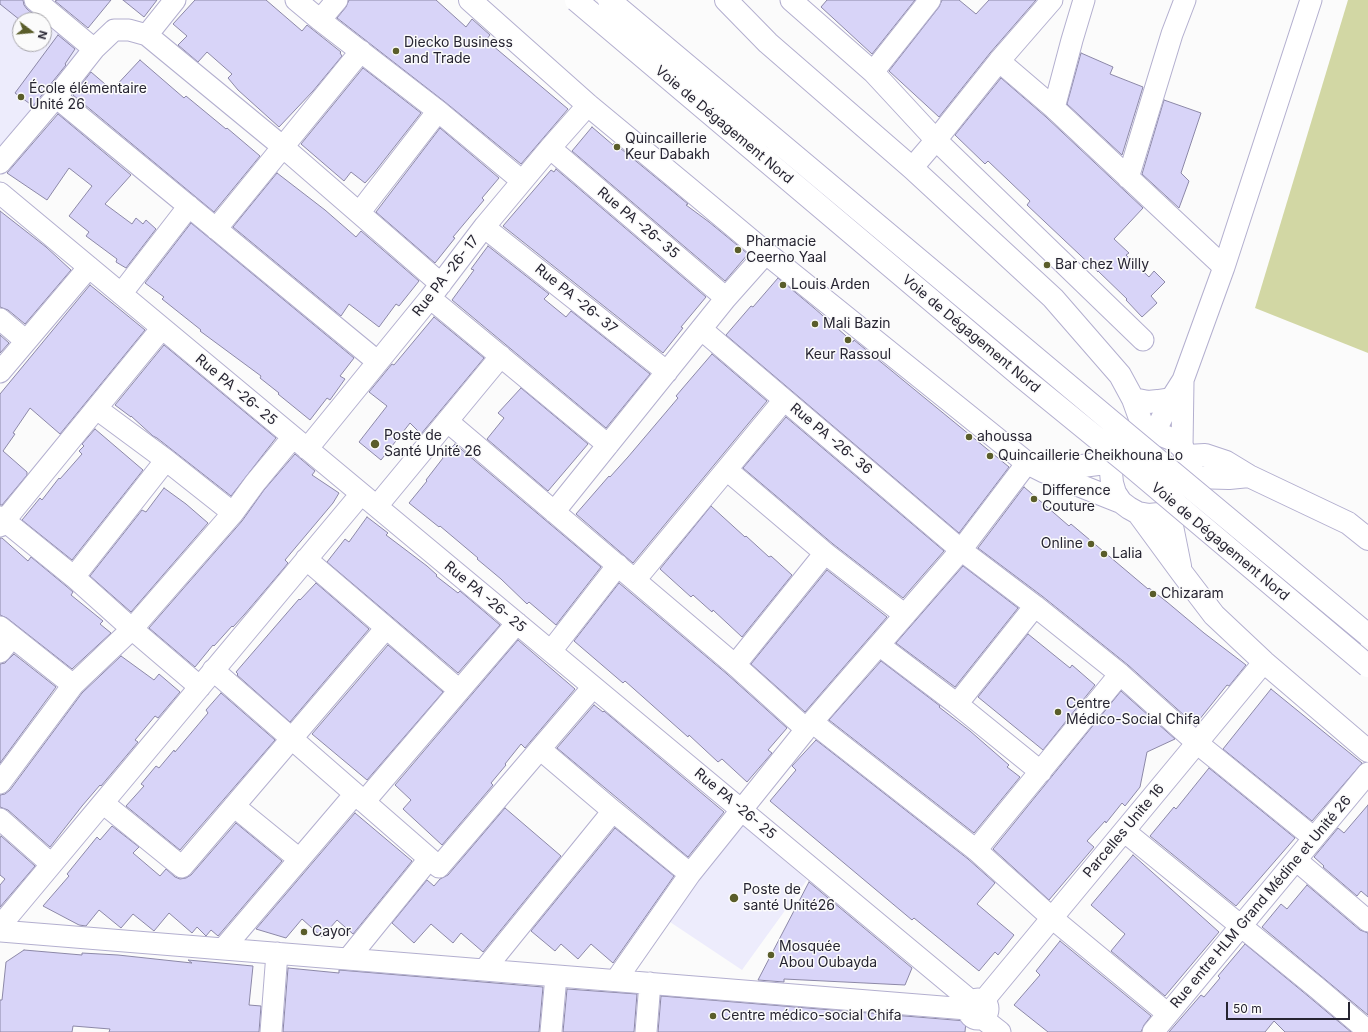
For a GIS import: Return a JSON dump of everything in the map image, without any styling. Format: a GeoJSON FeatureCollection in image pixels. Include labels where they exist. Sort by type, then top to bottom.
{"type":"FeatureCollection","features":[{"type":"Feature","properties":{"kind":"main road"},"geometry":{"type":"LineString","coordinates":[[470,0],[588,105],[766,253],[1035,467],[1149,515],[1169,511],[1178,505],[1185,497],[1190,487],[1187,460],[1169,438],[1150,434],[1133,438],[1118,453],[1035,467]]}},
{"type":"Feature","properties":{"kind":"main road","name":"Voie de Dégagement Nord"},"geometry":{"type":"LineString","coordinates":[[576,0],[1022,377],[1368,666]]}},
{"type":"Feature","properties":{"kind":"main road","name":"Voie de Dégagement Nord"},"geometry":{"type":"LineString","coordinates":[[609,0],[1368,635]]}},
{"type":"Feature","properties":{"kind":"main road"},"geometry":{"type":"LineString","coordinates":[[726,0],[768,43],[912,168],[1053,298],[1120,375],[1150,434]]}},
{"type":"Feature","properties":{"kind":"main road"},"geometry":{"type":"LineString","coordinates":[[1120,375],[1118,453],[1111,472],[1115,493],[1130,507],[1214,615],[1264,662],[1368,751]]}},
{"type":"Feature","properties":{"kind":"main road"},"geometry":{"type":"LineString","coordinates":[[1133,399],[1158,402],[1172,398]]}},
{"type":"Feature","properties":{"kind":"main road"},"geometry":{"type":"LineString","coordinates":[[1187,460],[1205,455],[1226,462],[1249,476],[1348,523],[1368,539]]}},
{"type":"Feature","properties":{"kind":"main road"},"geometry":{"type":"LineString","coordinates":[[1169,511],[1182,573]]}},
{"type":"Feature","properties":{"kind":"street"},"geometry":{"type":"LineString","coordinates":[[146,35],[175,0]]}},
{"type":"Feature","properties":{"kind":"street"},"geometry":{"type":"LineString","coordinates":[[296,0],[438,111],[522,181]]}},
{"type":"Feature","properties":{"kind":"street"},"geometry":{"type":"LineString","coordinates":[[320,20],[337,0]]}},
{"type":"Feature","properties":{"kind":"street"},"geometry":{"type":"LineString","coordinates":[[873,72],[930,0]]}},
{"type":"Feature","properties":{"kind":"street"},"geometry":{"type":"LineString","coordinates":[[912,168],[1052,0]]}},
{"type":"Feature","properties":{"kind":"street"},"geometry":{"type":"LineString","coordinates":[[1054,108],[1084,0]]}},
{"type":"Feature","properties":{"kind":"street"},"geometry":{"type":"LineString","coordinates":[[1128,178],[1172,34],[1185,0]]}},
{"type":"Feature","properties":{"kind":"street"},"geometry":{"type":"LineString","coordinates":[[1150,434],[1183,380],[1224,267],[1312,0]]}},
{"type":"Feature","properties":{"kind":"street"},"geometry":{"type":"LineString","coordinates":[[38,1],[94,49]]}},
{"type":"Feature","properties":{"kind":"street"},"geometry":{"type":"LineString","coordinates":[[796,2],[873,72],[936,140],[1143,340]]}},
{"type":"Feature","properties":{"kind":"street"},"geometry":{"type":"LineString","coordinates":[[0,163],[56,97],[94,49],[114,30],[129,30],[146,35],[283,147],[359,213],[501,356],[608,445]]}},
{"type":"Feature","properties":{"kind":"street"},"geometry":{"type":"LineString","coordinates":[[216,229],[360,51]]}},
{"type":"Feature","properties":{"kind":"street"},"geometry":{"type":"LineString","coordinates":[[1000,61],[1054,108],[1224,267]]}},
{"type":"Feature","properties":{"kind":"street"},"geometry":{"type":"LineString","coordinates":[[56,97],[378,362]]}},
{"type":"Feature","properties":{"kind":"street","name":"Rue PA -26- 17"},"geometry":{"type":"LineString","coordinates":[[0,783],[73,685],[132,629],[233,513],[255,483],[300,443],[378,362],[436,291],[484,227],[588,105]]}},
{"type":"Feature","properties":{"kind":"street"},"geometry":{"type":"LineString","coordinates":[[359,213],[438,111]]}},
{"type":"Feature","properties":{"kind":"street","name":"Rue PA -26- 35"},"geometry":{"type":"LineString","coordinates":[[550,148],[726,298]]}},
{"type":"Feature","properties":{"kind":"street","name":"Rue PA -26- 25"},"geometry":{"type":"LineString","coordinates":[[0,193],[741,810],[1000,1032]]}},
{"type":"Feature","properties":{"kind":"street"},"geometry":{"type":"LineString","coordinates":[[121,294],[189,206]]}},
{"type":"Feature","properties":{"kind":"street","name":"Rue PA -26- 37"},"geometry":{"type":"LineString","coordinates":[[484,227],[667,372]]}},
{"type":"Feature","properties":{"kind":"street"},"geometry":{"type":"LineString","coordinates":[[554,512],[726,298],[766,253]]}},
{"type":"Feature","properties":{"kind":"street"},"geometry":{"type":"LineString","coordinates":[[0,372],[89,267]]}},
{"type":"Feature","properties":{"kind":"street"},"geometry":{"type":"LineString","coordinates":[[0,319],[26,341]]}},
{"type":"Feature","properties":{"kind":"street"},"geometry":{"type":"LineString","coordinates":[[162,328],[97,409],[2,521],[74,577],[200,687]]}},
{"type":"Feature","properties":{"kind":"street","name":"Rue PA -26- 36"},"geometry":{"type":"LineString","coordinates":[[701,329],[961,550],[1035,606],[1120,674],[1197,743],[1314,838]]}},
{"type":"Feature","properties":{"kind":"street"},"geometry":{"type":"LineString","coordinates":[[0,926],[306,559],[369,500],[447,421],[501,356]]}},
{"type":"Feature","properties":{"kind":"street"},"geometry":{"type":"LineString","coordinates":[[1183,380],[1187,460]]}},
{"type":"Feature","properties":{"kind":"street"},"geometry":{"type":"LineString","coordinates":[[635,580],[784,400]]}},
{"type":"Feature","properties":{"kind":"street"},"geometry":{"type":"LineString","coordinates":[[97,409],[166,460],[233,513]]}},
{"type":"Feature","properties":{"kind":"street"},"geometry":{"type":"LineString","coordinates":[[447,421],[809,726],[976,850],[1052,918],[1160,1026]]}},
{"type":"Feature","properties":{"kind":"street"},"geometry":{"type":"LineString","coordinates":[[74,577],[166,460]]}},
{"type":"Feature","properties":{"kind":"street"},"geometry":{"type":"LineString","coordinates":[[616,980],[690,874],[809,726],[1035,467]]}},
{"type":"Feature","properties":{"kind":"street"},"geometry":{"type":"LineString","coordinates":[[727,470],[825,553],[905,615]]}},
{"type":"Feature","properties":{"kind":"street"},"geometry":{"type":"LineString","coordinates":[[735,665],[825,553]]}},
{"type":"Feature","properties":{"kind":"street"},"geometry":{"type":"LineString","coordinates":[[306,559],[459,690]]}},
{"type":"Feature","properties":{"kind":"street"},"geometry":{"type":"LineString","coordinates":[[551,651],[618,566]]}},
{"type":"Feature","properties":{"kind":"street"},"geometry":{"type":"LineString","coordinates":[[957,704],[1035,606]]}},
{"type":"Feature","properties":{"kind":"street"},"geometry":{"type":"LineString","coordinates":[[223,949],[299,859],[359,798],[459,690],[517,623]]}},
{"type":"Feature","properties":{"kind":"street"},"geometry":{"type":"LineString","coordinates":[[103,803],[182,867],[386,628]]}},
{"type":"Feature","properties":{"kind":"street"},"geometry":{"type":"LineString","coordinates":[[4,639],[73,685]]}},
{"type":"Feature","properties":{"kind":"street"},"geometry":{"type":"LineString","coordinates":[[879,645],[957,704],[1041,772]]}},
{"type":"Feature","properties":{"kind":"street","name":"Parcelles Unite 16"},"geometry":{"type":"LineString","coordinates":[[976,1013],[1052,918],[1264,662]]}},
{"type":"Feature","properties":{"kind":"street"},"geometry":{"type":"LineString","coordinates":[[213,670],[439,867],[593,687]]}},
{"type":"Feature","properties":{"kind":"street"},"geometry":{"type":"LineString","coordinates":[[976,850],[1120,674]]}},
{"type":"Feature","properties":{"kind":"street"},"geometry":{"type":"LineString","coordinates":[[540,749],[690,874]]}},
{"type":"Feature","properties":{"kind":"street","name":"Rue entre HLM Grand Médine et Unité 26"},"geometry":{"type":"LineString","coordinates":[[1160,1026],[1368,773]]}},
{"type":"Feature","properties":{"kind":"street"},"geometry":{"type":"LineString","coordinates":[[234,806],[299,859]]}},
{"type":"Feature","properties":{"kind":"street"},"geometry":{"type":"LineString","coordinates":[[484,970],[613,811]]}},
{"type":"Feature","properties":{"kind":"street"},"geometry":{"type":"LineString","coordinates":[[0,819],[51,864]]}},
{"type":"Feature","properties":{"kind":"street"},"geometry":{"type":"LineString","coordinates":[[1124,831],[1368,1031]]}},
{"type":"Feature","properties":{"kind":"street"},"geometry":{"type":"LineString","coordinates":[[348,959],[429,859]]}},
{"type":"Feature","properties":{"kind":"street"},"geometry":{"type":"LineString","coordinates":[[1296,860],[1368,921]]}},
{"type":"Feature","properties":{"kind":"street"},"geometry":{"type":"LineString","coordinates":[[0,931],[616,980],[976,1013]]}},
{"type":"Feature","properties":{"kind":"street"},"geometry":{"type":"LineString","coordinates":[[271,1032],[277,954]]}},
{"type":"Feature","properties":{"kind":"street"},"geometry":{"type":"LineString","coordinates":[[552,1032],[556,976]]}},
{"type":"Feature","properties":{"kind":"street"},"geometry":{"type":"LineString","coordinates":[[646,1032],[650,983]]}},
{"type":"Feature","properties":{"kind":"shaded area","name":"École élémentaire Unité 26"},"geometry":{"type":"Polygon","coordinates":[[[0,0],[26,0],[40,12],[12,12],[12,52],[52,52],[52,22],[84,49],[0,146],[0,0]]]}},
{"type":"Feature","properties":{"kind":"shaded area","name":"Poste de santé Unité26"},"geometry":{"type":"Polygon","coordinates":[[[737,820],[807,880],[742,970],[661,916],[737,820]]]}},
{"type":"Feature","properties":{"kind":"green space"},"geometry":{"type":"Polygon","coordinates":[[[1348,0],[1368,0],[1368,353],[1255,308],[1348,0]]]}},
{"type":"Feature","properties":{"kind":"building"},"geometry":{"type":"Polygon","coordinates":[[[0,0],[23,0],[24,5],[31,12],[12,12],[12,14],[0,4],[0,0]]]}},
{"type":"Feature","properties":{"kind":"building"},"geometry":{"type":"Polygon","coordinates":[[[111,0],[88,28],[55,1],[111,0]]]}},
{"type":"Feature","properties":{"kind":"building"},"geometry":{"type":"Polygon","coordinates":[[[123,0],[157,0],[144,17],[123,0]]]}},
{"type":"Feature","properties":{"kind":"building"},"geometry":{"type":"Polygon","coordinates":[[[195,0],[266,0],[302,31],[307,25],[341,52],[340,53],[342,56],[313,91],[279,127],[238,90],[228,78],[232,74],[207,52],[198,62],[178,45],[187,36],[173,24],[195,0]]]}},
{"type":"Feature","properties":{"kind":"building"},"geometry":{"type":"Polygon","coordinates":[[[349,0],[436,0],[466,27],[472,19],[490,35],[486,40],[568,109],[521,164],[445,102],[337,18],[346,7],[349,0]]]}},
{"type":"Feature","properties":{"kind":"building"},"geometry":{"type":"Polygon","coordinates":[[[827,0],[915,0],[872,54],[821,7],[827,0]]]}},
{"type":"Feature","properties":{"kind":"building"},"geometry":{"type":"Polygon","coordinates":[[[942,0],[959,0],[976,14],[989,0],[1036,0],[990,53],[939,117],[889,71],[939,7],[942,0]]]}},
{"type":"Feature","properties":{"kind":"building"},"geometry":{"type":"Polygon","coordinates":[[[58,35],[75,49],[65,64],[66,65],[33,106],[15,93],[45,52],[52,52],[52,43],[58,35]]]}},
{"type":"Feature","properties":{"kind":"building"},"geometry":{"type":"Polygon","coordinates":[[[1081,53],[1113,67],[1110,74],[1143,87],[1122,155],[1067,104],[1081,53]]]}},
{"type":"Feature","properties":{"kind":"building"},"geometry":{"type":"Polygon","coordinates":[[[140,60],[184,98],[186,96],[260,156],[214,212],[73,95],[91,72],[112,90],[140,60]]]}},
{"type":"Feature","properties":{"kind":"building"},"geometry":{"type":"Polygon","coordinates":[[[363,68],[421,113],[365,183],[351,172],[344,181],[301,144],[363,68]]]}},
{"type":"Feature","properties":{"kind":"building"},"geometry":{"type":"Polygon","coordinates":[[[1001,78],[1046,117],[1143,208],[1114,239],[1129,253],[1126,255],[1149,277],[1154,271],[1165,282],[1151,296],[1157,303],[1142,317],[1126,300],[1127,299],[1027,205],[1030,201],[988,161],[985,164],[955,135],[1001,78]]]}},
{"type":"Feature","properties":{"kind":"building"},"geometry":{"type":"Polygon","coordinates":[[[1164,100],[1201,113],[1181,173],[1189,181],[1179,208],[1142,174],[1164,100]]]}},
{"type":"Feature","properties":{"kind":"building"},"geometry":{"type":"Polygon","coordinates":[[[58,114],[131,175],[105,204],[132,224],[136,218],[143,224],[146,220],[156,229],[126,268],[116,262],[117,259],[86,236],[89,232],[69,216],[92,186],[69,168],[47,200],[7,173],[58,114]]]}},
{"type":"Feature","properties":{"kind":"building"},"geometry":{"type":"Polygon","coordinates":[[[592,127],[613,145],[614,143],[688,204],[686,205],[748,254],[725,281],[572,151],[592,127]]]}},
{"type":"Feature","properties":{"kind":"building"},"geometry":{"type":"Polygon","coordinates":[[[440,128],[499,178],[482,198],[484,200],[453,237],[455,238],[435,263],[376,212],[440,128]]]}},
{"type":"Feature","properties":{"kind":"building"},"geometry":{"type":"Polygon","coordinates":[[[556,169],[706,297],[681,327],[683,328],[663,353],[503,226],[551,170],[554,172],[556,169]]]}},
{"type":"Feature","properties":{"kind":"building"},"geometry":{"type":"Polygon","coordinates":[[[277,173],[325,210],[356,237],[361,231],[419,281],[399,306],[396,304],[379,327],[349,304],[341,316],[233,227],[277,173]]]}},
{"type":"Feature","properties":{"kind":"building"},"geometry":{"type":"Polygon","coordinates":[[[0,211],[46,247],[71,270],[25,324],[8,310],[0,307],[0,211]]]}},
{"type":"Feature","properties":{"kind":"building"},"geometry":{"type":"Polygon","coordinates":[[[191,223],[354,358],[340,376],[345,379],[330,400],[327,398],[310,420],[260,378],[261,376],[200,331],[201,330],[162,299],[164,297],[145,283],[191,223]]]}},
{"type":"Feature","properties":{"kind":"building"},"geometry":{"type":"Polygon","coordinates":[[[488,246],[549,294],[544,299],[566,317],[571,311],[650,374],[606,428],[452,300],[474,270],[471,269],[488,246]]]}},
{"type":"Feature","properties":{"kind":"building"},"geometry":{"type":"Polygon","coordinates":[[[778,278],[853,342],[854,340],[1009,467],[959,533],[726,335],[778,278]]]}},
{"type":"Feature","properties":{"kind":"building"},"geometry":{"type":"Polygon","coordinates":[[[90,285],[145,330],[60,434],[30,408],[3,451],[27,472],[27,475],[2,505],[0,505],[0,394],[90,285]]]}},
{"type":"Feature","properties":{"kind":"building"},"geometry":{"type":"Polygon","coordinates":[[[434,317],[484,358],[421,434],[410,423],[381,460],[359,442],[387,406],[369,392],[392,364],[394,365],[434,317]]]}},
{"type":"Feature","properties":{"kind":"building"},"geometry":{"type":"Polygon","coordinates":[[[0,335],[9,343],[0,353],[0,335]]]}},
{"type":"Feature","properties":{"kind":"building"},"geometry":{"type":"Polygon","coordinates":[[[164,345],[276,438],[231,496],[153,436],[131,416],[115,405],[164,345]]]}},
{"type":"Feature","properties":{"kind":"building"},"geometry":{"type":"Polygon","coordinates":[[[712,354],[767,401],[633,563],[576,514],[609,476],[610,477],[628,457],[678,398],[676,396],[712,354]]]}},
{"type":"Feature","properties":{"kind":"building"},"geometry":{"type":"Polygon","coordinates":[[[521,388],[588,444],[548,491],[487,439],[504,418],[498,413],[521,388]]]}},
{"type":"Feature","properties":{"kind":"building"},"geometry":{"type":"Polygon","coordinates":[[[786,417],[944,551],[903,598],[833,544],[743,468],[786,417]]]}},
{"type":"Feature","properties":{"kind":"building"},"geometry":{"type":"Polygon","coordinates":[[[95,429],[143,470],[72,560],[22,520],[40,498],[42,500],[59,478],[60,479],[82,454],[79,451],[84,446],[82,444],[95,429]]]}},
{"type":"Feature","properties":{"kind":"building"},"geometry":{"type":"Polygon","coordinates":[[[455,444],[601,567],[556,625],[529,602],[527,604],[477,559],[478,558],[440,526],[439,527],[409,503],[427,481],[426,480],[443,458],[442,457],[455,444]]]}},
{"type":"Feature","properties":{"kind":"building"},"geometry":{"type":"Polygon","coordinates":[[[295,454],[315,471],[312,475],[339,493],[333,503],[285,560],[288,563],[284,568],[244,615],[214,646],[213,645],[195,667],[149,628],[242,521],[264,490],[295,454]]]}},
{"type":"Feature","properties":{"kind":"building"},"geometry":{"type":"Polygon","coordinates":[[[1024,487],[1069,526],[1071,524],[1148,589],[1149,588],[1246,665],[1229,686],[1227,685],[1195,725],[1128,665],[1042,596],[978,548],[1024,487]]]}},
{"type":"Feature","properties":{"kind":"building"},"geometry":{"type":"Polygon","coordinates":[[[164,488],[208,523],[131,612],[90,576],[142,510],[146,512],[164,488]]]}},
{"type":"Feature","properties":{"kind":"building"},"geometry":{"type":"Polygon","coordinates":[[[711,506],[745,537],[746,536],[769,557],[771,556],[792,575],[742,637],[713,610],[712,612],[693,595],[691,597],[660,569],[711,506]]]}},
{"type":"Feature","properties":{"kind":"building"},"geometry":{"type":"Polygon","coordinates":[[[367,517],[388,533],[386,535],[427,566],[437,575],[436,576],[458,593],[460,591],[500,625],[458,673],[327,562],[345,539],[349,542],[367,517]]]}},
{"type":"Feature","properties":{"kind":"building"},"geometry":{"type":"Polygon","coordinates":[[[0,538],[2,538],[28,561],[31,557],[66,586],[73,592],[71,595],[103,621],[100,624],[111,633],[72,669],[7,618],[0,615],[0,538]]]}},
{"type":"Feature","properties":{"kind":"building"},"geometry":{"type":"Polygon","coordinates":[[[963,566],[1018,608],[955,687],[896,643],[963,566]]]}},
{"type":"Feature","properties":{"kind":"building"},"geometry":{"type":"Polygon","coordinates":[[[827,570],[887,617],[805,712],[751,664],[827,570]]]}},
{"type":"Feature","properties":{"kind":"building"},"geometry":{"type":"Polygon","coordinates":[[[316,583],[369,629],[290,722],[237,675],[238,674],[236,672],[299,599],[300,600],[316,583]]]}},
{"type":"Feature","properties":{"kind":"building"},"geometry":{"type":"Polygon","coordinates":[[[619,583],[727,674],[787,728],[768,750],[772,753],[747,782],[722,759],[718,762],[689,735],[688,737],[625,681],[623,683],[574,641],[619,583]]]}},
{"type":"Feature","properties":{"kind":"building"},"geometry":{"type":"Polygon","coordinates":[[[1028,634],[1070,668],[1072,665],[1095,685],[1043,750],[978,697],[1028,634]]]}},
{"type":"Feature","properties":{"kind":"building"},"geometry":{"type":"Polygon","coordinates":[[[518,640],[575,689],[525,748],[521,744],[491,783],[493,785],[442,845],[403,809],[411,800],[395,785],[518,640]]]}},
{"type":"Feature","properties":{"kind":"building"},"geometry":{"type":"Polygon","coordinates":[[[388,645],[443,692],[367,780],[312,734],[388,645]]]}},
{"type":"Feature","properties":{"kind":"building"},"geometry":{"type":"Polygon","coordinates":[[[14,654],[56,687],[0,763],[0,664],[5,663],[14,654]]]}},
{"type":"Feature","properties":{"kind":"building"},"geometry":{"type":"Polygon","coordinates":[[[121,656],[154,680],[159,674],[180,692],[158,718],[155,716],[135,740],[138,742],[82,806],[50,847],[8,810],[0,807],[0,795],[5,794],[10,790],[82,693],[121,656]]]}},
{"type":"Feature","properties":{"kind":"building"},"geometry":{"type":"Polygon","coordinates":[[[881,661],[970,731],[1009,765],[1007,767],[1020,777],[974,833],[829,720],[881,661]]]}},
{"type":"Feature","properties":{"kind":"building"},"geometry":{"type":"Polygon","coordinates":[[[1271,689],[1362,763],[1312,821],[1223,749],[1271,689]]]}},
{"type":"Feature","properties":{"kind":"building"},"geometry":{"type":"Polygon","coordinates":[[[1121,691],[1175,739],[1147,752],[1140,787],[1125,806],[1122,803],[1106,823],[1105,821],[1087,841],[1094,847],[1049,900],[993,849],[1121,691]]]}},
{"type":"Feature","properties":{"kind":"building"},"geometry":{"type":"Polygon","coordinates":[[[221,693],[275,740],[180,850],[126,806],[144,786],[141,784],[156,766],[159,768],[174,750],[175,752],[208,713],[206,710],[221,693]]]}},
{"type":"Feature","properties":{"kind":"building"},"geometry":{"type":"Polygon","coordinates":[[[594,705],[603,712],[604,711],[724,812],[688,857],[557,748],[594,705]]]}},
{"type":"Feature","properties":{"kind":"building"},"geometry":{"type":"Polygon","coordinates":[[[816,740],[968,859],[995,883],[977,904],[1014,935],[998,955],[995,952],[979,971],[914,918],[912,920],[770,801],[796,770],[792,766],[816,740]]]}},
{"type":"Feature","properties":{"kind":"building"},"geometry":{"type":"Polygon","coordinates":[[[1209,768],[1295,838],[1236,906],[1150,836],[1174,807],[1176,809],[1209,768]]]}},
{"type":"Feature","properties":{"kind":"building"},"geometry":{"type":"Polygon","coordinates":[[[1368,805],[1368,897],[1361,891],[1357,896],[1323,867],[1324,866],[1314,857],[1338,828],[1344,833],[1368,805]]]}},
{"type":"Feature","properties":{"kind":"building"},"geometry":{"type":"Polygon","coordinates":[[[505,808],[561,856],[483,952],[461,933],[453,943],[431,924],[414,943],[392,923],[427,880],[434,886],[440,879],[448,875],[505,808]]]}},
{"type":"Feature","properties":{"kind":"building"},"geometry":{"type":"Polygon","coordinates":[[[355,813],[412,861],[353,934],[337,920],[322,937],[302,919],[286,938],[256,929],[355,813]]]}},
{"type":"Feature","properties":{"kind":"building"},"geometry":{"type":"Polygon","coordinates":[[[236,823],[282,861],[218,936],[211,930],[206,936],[197,927],[192,933],[169,913],[154,931],[133,914],[121,928],[99,910],[86,926],[79,925],[43,906],[69,876],[67,874],[97,837],[100,840],[112,826],[139,847],[133,853],[160,876],[166,869],[175,877],[180,879],[191,875],[236,823]]]}},
{"type":"Feature","properties":{"kind":"building"},"geometry":{"type":"Polygon","coordinates":[[[615,828],[674,876],[613,963],[591,944],[578,959],[561,944],[555,951],[531,931],[615,828]]]}},
{"type":"Feature","properties":{"kind":"building"},"geometry":{"type":"Polygon","coordinates":[[[1,836],[35,866],[0,907],[0,885],[5,879],[0,875],[1,836]]]}},
{"type":"Feature","properties":{"kind":"building"},"geometry":{"type":"Polygon","coordinates":[[[1133,855],[1219,932],[1165,996],[1111,951],[1125,934],[1091,905],[1133,855]]]}},
{"type":"Feature","properties":{"kind":"building"},"geometry":{"type":"Polygon","coordinates":[[[809,882],[912,968],[905,985],[784,979],[784,982],[758,980],[809,882]]]}},
{"type":"Feature","properties":{"kind":"building"},"geometry":{"type":"Polygon","coordinates":[[[1307,885],[1360,930],[1368,933],[1368,1015],[1262,927],[1281,904],[1287,909],[1307,885]]]}},
{"type":"Feature","properties":{"kind":"building"},"geometry":{"type":"Polygon","coordinates":[[[1060,941],[1151,1016],[1141,1032],[1048,1032],[1014,1005],[1040,975],[1036,971],[1060,941]]]}},
{"type":"Feature","properties":{"kind":"building"},"geometry":{"type":"Polygon","coordinates":[[[1245,944],[1351,1032],[1285,1032],[1274,1021],[1265,1032],[1169,1032],[1201,995],[1204,997],[1220,978],[1218,976],[1245,944]]]}},
{"type":"Feature","properties":{"kind":"building"},"geometry":{"type":"Polygon","coordinates":[[[24,950],[82,955],[82,953],[118,955],[192,963],[188,960],[253,966],[249,1005],[261,1006],[259,1032],[109,1032],[110,1029],[73,1026],[72,1032],[0,1032],[0,1000],[2,1000],[6,962],[24,950]]]}},
{"type":"Feature","properties":{"kind":"building"},"geometry":{"type":"Polygon","coordinates":[[[288,968],[339,973],[339,970],[543,987],[539,1032],[283,1032],[288,968]]]}},
{"type":"Feature","properties":{"kind":"building"},"geometry":{"type":"Polygon","coordinates":[[[567,989],[637,994],[634,1032],[563,1032],[567,989]]]}},
{"type":"Feature","properties":{"kind":"building"},"geometry":{"type":"Polygon","coordinates":[[[661,996],[966,1021],[965,1032],[658,1032],[661,996]]]}},
{"type":"Feature","properties":{"kind":"place","name":"Diecko Business and Trade"},"geometry":{"type":"Point","coordinates":[396,51]}},
{"type":"Feature","properties":{"kind":"place","name":"École élémentaire Unité 26"},"geometry":{"type":"Point","coordinates":[21,97]}},
{"type":"Feature","properties":{"kind":"place","name":"Quincaillerie Keur Dabakh"},"geometry":{"type":"Point","coordinates":[617,147]}},
{"type":"Feature","properties":{"kind":"place","name":"Pharmacie Ceerno Yaal"},"geometry":{"type":"Point","coordinates":[738,250]}},
{"type":"Feature","properties":{"kind":"place","name":"Bar chez Willy"},"geometry":{"type":"Point","coordinates":[1047,265]}},
{"type":"Feature","properties":{"kind":"place","name":"Louis Arden"},"geometry":{"type":"Point","coordinates":[783,285]}},
{"type":"Feature","properties":{"kind":"place","name":"Mali Bazin"},"geometry":{"type":"Point","coordinates":[815,324]}},
{"type":"Feature","properties":{"kind":"place","name":"Keur Rassoul"},"geometry":{"type":"Point","coordinates":[848,340]}},
{"type":"Feature","properties":{"kind":"place","name":"ahoussa"},"geometry":{"type":"Point","coordinates":[969,437]}},
{"type":"Feature","properties":{"kind":"place","name":"Poste de Santé Unité 26"},"geometry":{"type":"Point","coordinates":[375,444]}},
{"type":"Feature","properties":{"kind":"place","name":"Quincaillerie Cheikhouna Lo"},"geometry":{"type":"Point","coordinates":[990,456]}},
{"type":"Feature","properties":{"kind":"place","name":"Difference Couture"},"geometry":{"type":"Point","coordinates":[1034,499]}},
{"type":"Feature","properties":{"kind":"place","name":"Online"},"geometry":{"type":"Point","coordinates":[1091,544]}},
{"type":"Feature","properties":{"kind":"place","name":"Lalia"},"geometry":{"type":"Point","coordinates":[1104,554]}},
{"type":"Feature","properties":{"kind":"place","name":"Chizaram"},"geometry":{"type":"Point","coordinates":[1153,594]}},
{"type":"Feature","properties":{"kind":"place","name":"Centre Médico-Social Chifa"},"geometry":{"type":"Point","coordinates":[1058,712]}},
{"type":"Feature","properties":{"kind":"place","name":"Poste de santé Unité26"},"geometry":{"type":"Point","coordinates":[734,898]}},
{"type":"Feature","properties":{"kind":"place","name":"Cayor"},"geometry":{"type":"Point","coordinates":[304,932]}},
{"type":"Feature","properties":{"kind":"place","name":"Mosquée Abou Oubayda"},"geometry":{"type":"Point","coordinates":[771,955]}},
{"type":"Feature","properties":{"kind":"place","name":"Centre médico-social Chifa"},"geometry":{"type":"Point","coordinates":[713,1016]}}]}
